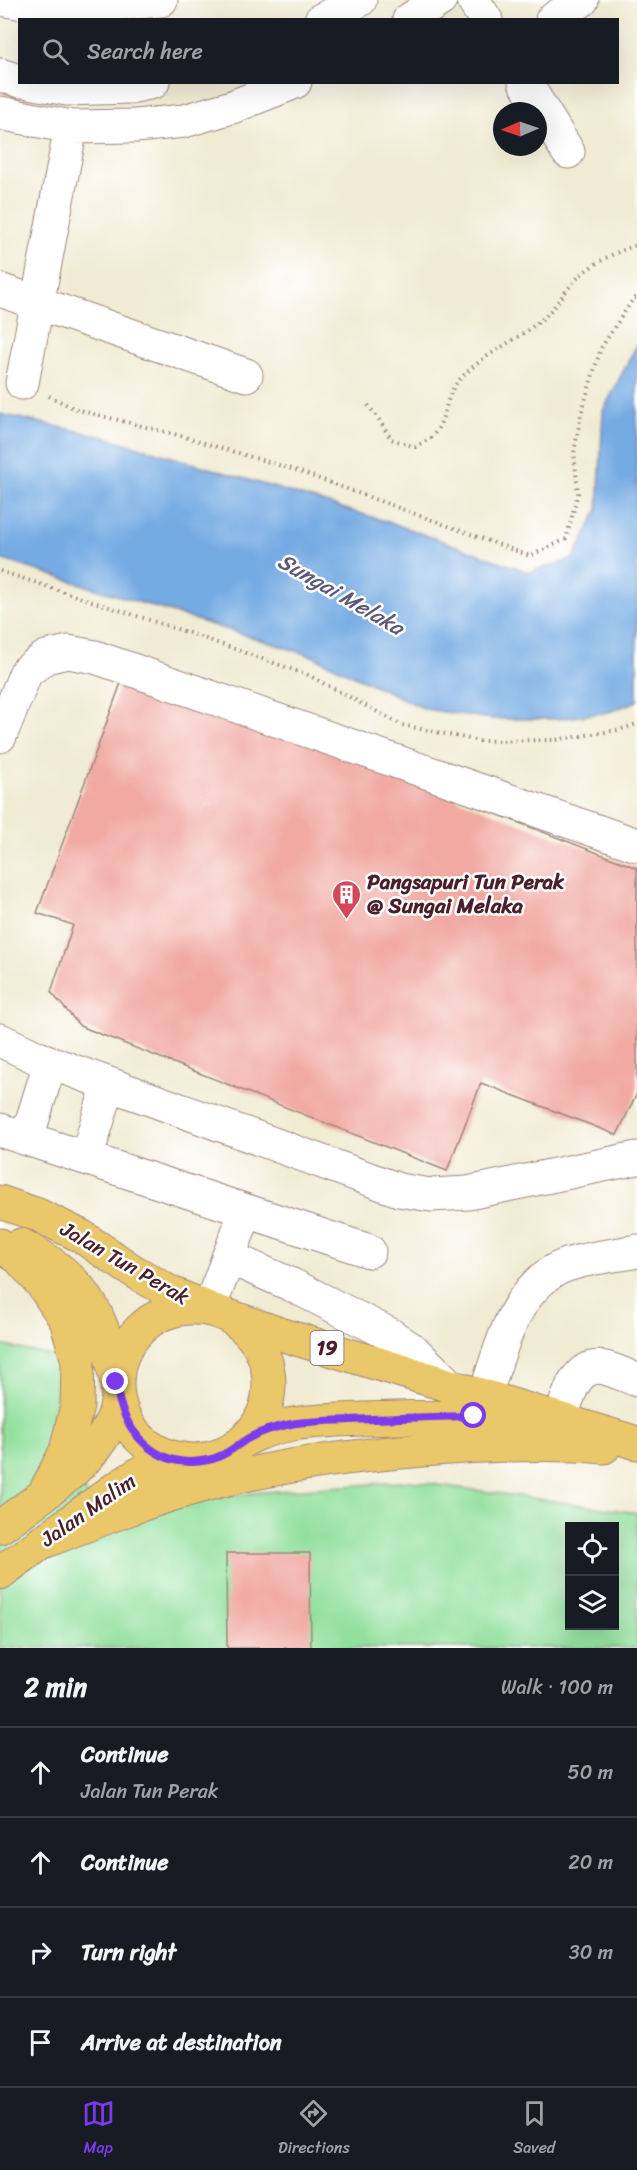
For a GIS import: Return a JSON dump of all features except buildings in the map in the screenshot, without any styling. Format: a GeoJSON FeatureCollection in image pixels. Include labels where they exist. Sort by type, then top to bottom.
{"type":"FeatureCollection","features":[{"type":"Feature","properties":{"kind":"main road","name":"Jalan Tun Perak"},"geometry":{"type":"LineString","coordinates":[[0,1202],[38,1215],[81,1236],[161,1287],[209,1309],[637,1443]]}},
{"type":"Feature","properties":{"kind":"main road","name":"Jalan Tun Perak"},"geometry":{"type":"LineString","coordinates":[[0,1236],[40,1255],[68,1275],[98,1315],[110,1345],[117,1391]]}},
{"type":"Feature","properties":{"kind":"main road"},"geometry":{"type":"LineString","coordinates":[[0,1245],[19,1258],[42,1284],[66,1320],[78,1361],[77,1406],[66,1451],[44,1494]]}},
{"type":"Feature","properties":{"kind":"main road","name":"19"},"geometry":{"type":"LineString","coordinates":[[187,1307],[209,1309],[230,1317],[247,1329],[261,1348],[269,1371],[269,1395],[262,1418],[249,1438],[230,1452],[208,1460],[183,1461],[161,1455],[144,1444],[131,1430],[123,1415],[117,1391],[119,1365],[128,1342],[144,1324],[161,1314],[187,1307]]}},
{"type":"Feature","properties":{"kind":"main road","name":"Jalan Malim"},"geometry":{"type":"LineString","coordinates":[[0,1527],[80,1464],[99,1443],[112,1420],[117,1391]]}},
{"type":"Feature","properties":{"kind":"main road","name":"Jalan Tun Perak"},"geometry":{"type":"LineString","coordinates":[[249,1438],[261,1431],[291,1424],[326,1421],[474,1416],[560,1420]]}},
{"type":"Feature","properties":{"kind":"main road"},"geometry":{"type":"LineString","coordinates":[[41,1543],[138,1505],[208,1484],[285,1466],[376,1454],[476,1445],[571,1444],[637,1449]]}},
{"type":"Feature","properties":{"kind":"main road","name":"Jalan Malim"},"geometry":{"type":"LineString","coordinates":[[0,1573],[114,1489],[145,1470],[166,1463],[183,1461]]}},
{"type":"Feature","properties":{"kind":"street"},"geometry":{"type":"LineString","coordinates":[[6,0],[58,9],[161,0]]}},
{"type":"Feature","properties":{"kind":"street"},"geometry":{"type":"LineString","coordinates":[[325,18],[360,0]]}},
{"type":"Feature","properties":{"kind":"street"},"geometry":{"type":"LineString","coordinates":[[412,18],[440,0]]}},
{"type":"Feature","properties":{"kind":"street"},"geometry":{"type":"LineString","coordinates":[[474,0],[485,18]]}},
{"type":"Feature","properties":{"kind":"street"},"geometry":{"type":"LineString","coordinates":[[555,18],[582,0]]}},
{"type":"Feature","properties":{"kind":"street"},"geometry":{"type":"LineString","coordinates":[[0,75],[18,80]]}},
{"type":"Feature","properties":{"kind":"street"},"geometry":{"type":"LineString","coordinates":[[40,84],[68,89],[129,87],[143,84]]}},
{"type":"Feature","properties":{"kind":"street"},"geometry":{"type":"LineString","coordinates":[[0,114],[71,128],[136,126],[183,121],[232,107],[290,84]]}},
{"type":"Feature","properties":{"kind":"street"},"geometry":{"type":"LineString","coordinates":[[526,84],[568,152]]}},
{"type":"Feature","properties":{"kind":"street"},"geometry":{"type":"LineString","coordinates":[[22,383],[71,128]]}},
{"type":"Feature","properties":{"kind":"street"},"geometry":{"type":"LineString","coordinates":[[0,290],[246,375]]}},
{"type":"Feature","properties":{"kind":"street"},"geometry":{"type":"LineString","coordinates":[[0,736],[26,672],[46,657],[68,652],[95,657],[637,845]]}},
{"type":"Feature","properties":{"kind":"street"},"geometry":{"type":"LineString","coordinates":[[0,1040],[50,1063],[399,1190],[431,1195],[468,1193],[637,1158]]}},
{"type":"Feature","properties":{"kind":"street"},"geometry":{"type":"LineString","coordinates":[[50,1063],[13,1134],[369,1251]]}},
{"type":"Feature","properties":{"kind":"street"},"geometry":{"type":"LineString","coordinates":[[86,1158],[109,1084]]}},
{"type":"Feature","properties":{"kind":"street"},"geometry":{"type":"LineString","coordinates":[[209,1309],[246,1210]]}},
{"type":"Feature","properties":{"kind":"street"},"geometry":{"type":"LineString","coordinates":[[485,1395],[511,1322],[528,1291],[553,1271],[587,1260],[637,1251]]}},
{"type":"Feature","properties":{"kind":"street"},"geometry":{"type":"LineString","coordinates":[[228,1257],[292,1285],[390,1334],[414,1351],[447,1383]]}},
{"type":"Feature","properties":{"kind":"street"},"geometry":{"type":"LineString","coordinates":[[560,1420],[576,1378],[587,1370],[603,1368],[637,1380]]}},
{"type":"Feature","properties":{"kind":"path"},"geometry":{"type":"LineString","coordinates":[[368,405],[391,439],[415,447],[433,436],[442,422],[445,408],[456,385],[473,367],[542,320],[583,273],[616,252],[637,244]]}},
{"type":"Feature","properties":{"kind":"path"},"geometry":{"type":"LineString","coordinates":[[22,383],[78,410],[178,435],[298,471],[530,556],[566,539],[578,493],[574,453],[581,414],[601,348],[637,297]]}},
{"type":"Feature","properties":{"kind":"path"},"geometry":{"type":"LineString","coordinates":[[0,571],[308,675],[402,725],[479,741],[555,741],[618,730],[637,724]]}},
{"type":"Feature","properties":{"kind":"green space"},"geometry":{"type":"Polygon","coordinates":[[[0,1345],[78,1361],[66,1451],[92,1505],[411,1481],[637,1513],[637,1648],[0,1648],[0,1345]]]}},
{"type":"Feature","properties":{"kind":"water","name":"Sungai Melaka"},"geometry":{"type":"Polygon","coordinates":[[[637,344],[637,701],[609,712],[558,719],[492,719],[425,709],[312,656],[0,559],[0,414],[105,437],[249,480],[395,524],[529,572],[573,559],[598,509],[603,411],[637,344]]]}},
{"type":"Feature","properties":{"kind":"place","name":"Pangsapuri Tun Perak @ Sungai Melaka"},"geometry":{"type":"Point","coordinates":[346,920]}},
{"type":"Feature","properties":{"kind":"route"},"geometry":{"type":"LineString","coordinates":[[116,1382],[123,1415],[131,1430],[144,1444],[161,1455],[183,1461],[208,1460],[230,1452],[261,1431],[291,1424],[386,1418],[474,1416]]}}]}
